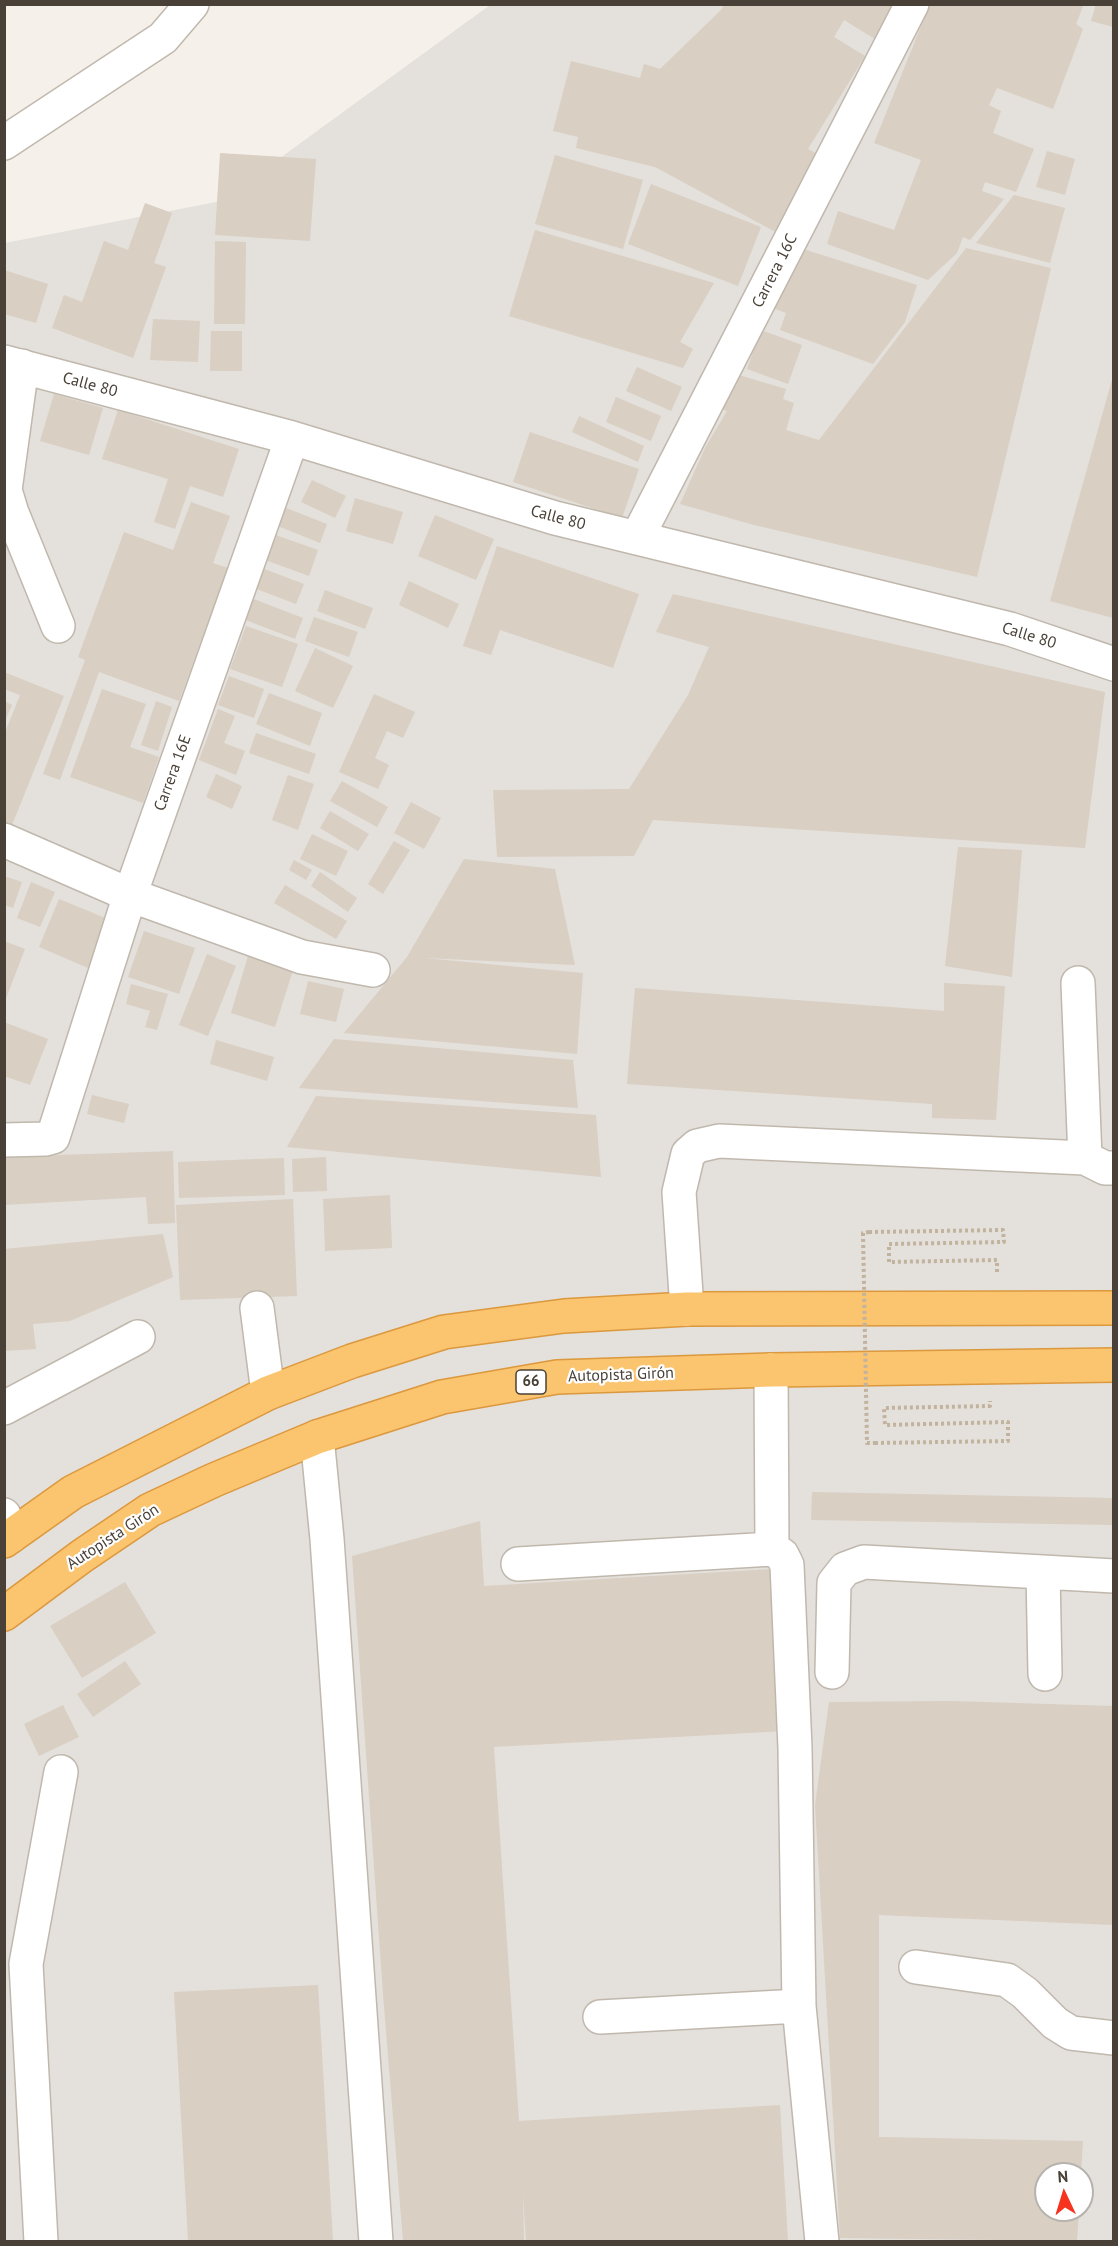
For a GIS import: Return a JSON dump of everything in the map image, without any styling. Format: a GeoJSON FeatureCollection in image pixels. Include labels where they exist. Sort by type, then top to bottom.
{"type":"FeatureCollection","features":[{"type":"Feature","properties":{"kind":"highway"},"geometry":{"type":"LineString","coordinates":[[7,1531],[74,1492],[268,1393],[352,1361],[444,1332],[564,1316],[687,1309],[1113,1308]]}},
{"type":"Feature","properties":{"kind":"highway","name":"Autopista Girón"},"geometry":{"type":"LineString","coordinates":[[4,1614],[82,1556],[150,1510],[214,1480],[317,1437],[442,1397],[557,1377],[771,1370],[1113,1365]]}},
{"type":"Feature","properties":{"kind":"street"},"geometry":{"type":"LineString","coordinates":[[4,144],[163,38],[192,4]]}},
{"type":"Feature","properties":{"kind":"street","name":"Carrera 16C"},"geometry":{"type":"LineString","coordinates":[[637,538],[912,4]]}},
{"type":"Feature","properties":{"kind":"street"},"geometry":{"type":"LineString","coordinates":[[13,364],[5,490],[12,513],[58,626]]}},
{"type":"Feature","properties":{"kind":"street","name":"Calle 80"},"geometry":{"type":"LineString","coordinates":[[13,364],[292,438],[555,518],[1010,629],[1113,664]]}},
{"type":"Feature","properties":{"kind":"street","name":"Carrera 16E"},"geometry":{"type":"LineString","coordinates":[[4,1140],[53,1137],[130,895],[292,438]]}},
{"type":"Feature","properties":{"kind":"street"},"geometry":{"type":"LineString","coordinates":[[4,840],[130,895],[302,957],[374,970]]}},
{"type":"Feature","properties":{"kind":"street"},"geometry":{"type":"LineString","coordinates":[[687,1309],[679,1192],[688,1154],[697,1146],[719,1141],[1099,1163],[1078,983]]}},
{"type":"Feature","properties":{"kind":"street"},"geometry":{"type":"LineString","coordinates":[[257,1308],[268,1393]]}},
{"type":"Feature","properties":{"kind":"street"},"geometry":{"type":"LineString","coordinates":[[4,1408],[138,1338]]}},
{"type":"Feature","properties":{"kind":"street"},"geometry":{"type":"LineString","coordinates":[[771,1370],[772,1549]]}},
{"type":"Feature","properties":{"kind":"street"},"geometry":{"type":"LineString","coordinates":[[317,1437],[327,1539],[376,2241]]}},
{"type":"Feature","properties":{"kind":"street"},"geometry":{"type":"LineString","coordinates":[[518,1564],[772,1549],[782,1555],[787,1565],[795,1748],[799,2006],[822,2241]]}},
{"type":"Feature","properties":{"kind":"street"},"geometry":{"type":"LineString","coordinates":[[832,1672],[834,1583],[845,1569],[864,1562],[1113,1576]]}},
{"type":"Feature","properties":{"kind":"street"},"geometry":{"type":"LineString","coordinates":[[1043,1572],[1044,1674]]}},
{"type":"Feature","properties":{"kind":"street"},"geometry":{"type":"LineString","coordinates":[[40,2241],[15,1958],[61,1772]]}},
{"type":"Feature","properties":{"kind":"street"},"geometry":{"type":"LineString","coordinates":[[916,1967],[1007,1980],[1055,2023],[1071,2034],[1113,2038]]}},
{"type":"Feature","properties":{"kind":"street"},"geometry":{"type":"LineString","coordinates":[[600,2017],[799,2006]]}},
{"type":"Feature","properties":{"kind":"path"},"geometry":{"type":"LineString","coordinates":[[989,1367],[990,1406],[884,1408],[885,1425],[1008,1422],[1008,1441],[867,1443],[863,1233],[1003,1230],[1004,1242],[888,1244],[889,1262],[997,1260],[997,1308]]}},
{"type":"Feature","properties":{"kind":"shaded area"},"geometry":{"type":"Polygon","coordinates":[[[490,5],[1113,5],[1113,2241],[5,2242],[5,243],[221,201],[490,5]]]}},
{"type":"Feature","properties":{"kind":"building"},"geometry":{"type":"Polygon","coordinates":[[[725,4],[895,4],[875,39],[844,20],[834,37],[865,56],[808,149],[823,157],[781,235],[655,167],[576,148],[578,137],[553,131],[571,61],[640,78],[644,64],[660,69],[725,4]]]}},
{"type":"Feature","properties":{"kind":"building"},"geometry":{"type":"Polygon","coordinates":[[[930,4],[1084,4],[1076,24],[1083,29],[1053,109],[997,88],[989,105],[1001,111],[993,133],[1034,149],[1016,192],[985,182],[982,191],[1004,199],[970,240],[963,237],[957,253],[928,280],[827,244],[838,211],[894,230],[921,160],[874,143],[930,4]]]}},
{"type":"Feature","properties":{"kind":"building"},"geometry":{"type":"Polygon","coordinates":[[[1096,4],[1113,4],[1113,27],[1091,21],[1096,4]]]}},
{"type":"Feature","properties":{"kind":"building"},"geometry":{"type":"Polygon","coordinates":[[[1047,151],[1075,159],[1065,195],[1036,187],[1047,151]]]}},
{"type":"Feature","properties":{"kind":"building"},"geometry":{"type":"Polygon","coordinates":[[[220,153],[316,159],[310,241],[215,235],[220,153]]]}},
{"type":"Feature","properties":{"kind":"building"},"geometry":{"type":"Polygon","coordinates":[[[555,155],[643,180],[623,249],[535,224],[555,155]]]}},
{"type":"Feature","properties":{"kind":"building"},"geometry":{"type":"Polygon","coordinates":[[[651,184],[761,227],[738,286],[628,244],[651,184]]]}},
{"type":"Feature","properties":{"kind":"building"},"geometry":{"type":"Polygon","coordinates":[[[1014,195],[1065,208],[1050,263],[976,243],[1014,195]]]}},
{"type":"Feature","properties":{"kind":"building"},"geometry":{"type":"Polygon","coordinates":[[[145,203],[172,213],[154,263],[166,267],[133,358],[52,328],[64,295],[82,302],[104,241],[128,250],[145,203]]]}},
{"type":"Feature","properties":{"kind":"building"},"geometry":{"type":"Polygon","coordinates":[[[535,230],[714,283],[680,342],[693,349],[683,368],[509,316],[535,230]]]}},
{"type":"Feature","properties":{"kind":"building"},"geometry":{"type":"Polygon","coordinates":[[[215,241],[246,242],[245,324],[214,324],[215,241]]]}},
{"type":"Feature","properties":{"kind":"building"},"geometry":{"type":"Polygon","coordinates":[[[797,247],[917,285],[905,322],[873,364],[780,330],[786,313],[770,307],[797,247]]]}},
{"type":"Feature","properties":{"kind":"building"},"geometry":{"type":"Polygon","coordinates":[[[966,248],[1051,268],[977,577],[754,525],[680,504],[705,448],[727,411],[721,409],[732,373],[786,389],[783,399],[794,403],[786,430],[819,440],[966,248]]]}},
{"type":"Feature","properties":{"kind":"building"},"geometry":{"type":"Polygon","coordinates":[[[4,270],[48,284],[36,323],[4,314],[4,270]]]}},
{"type":"Feature","properties":{"kind":"building"},"geometry":{"type":"Polygon","coordinates":[[[153,319],[200,321],[198,362],[150,360],[153,319]]]}},
{"type":"Feature","properties":{"kind":"building"},"geometry":{"type":"Polygon","coordinates":[[[761,330],[802,345],[788,384],[747,369],[761,330]]]}},
{"type":"Feature","properties":{"kind":"building"},"geometry":{"type":"Polygon","coordinates":[[[211,331],[242,331],[242,371],[210,371],[211,331]]]}},
{"type":"Feature","properties":{"kind":"building"},"geometry":{"type":"Polygon","coordinates":[[[637,367],[682,387],[671,411],[626,391],[637,367]]]}},
{"type":"Feature","properties":{"kind":"building"},"geometry":{"type":"Polygon","coordinates":[[[1113,376],[1113,618],[1050,601],[1113,376]]]}},
{"type":"Feature","properties":{"kind":"building"},"geometry":{"type":"Polygon","coordinates":[[[54,394],[103,408],[89,455],[40,441],[54,394]]]}},
{"type":"Feature","properties":{"kind":"building"},"geometry":{"type":"Polygon","coordinates":[[[616,397],[661,416],[651,441],[606,422],[616,397]]]}},
{"type":"Feature","properties":{"kind":"building"},"geometry":{"type":"Polygon","coordinates":[[[118,410],[239,449],[223,497],[190,486],[175,529],[154,522],[168,479],[102,459],[118,410]]]}},
{"type":"Feature","properties":{"kind":"building"},"geometry":{"type":"Polygon","coordinates":[[[579,416],[644,446],[638,462],[572,432],[579,416]]]}},
{"type":"Feature","properties":{"kind":"building"},"geometry":{"type":"Polygon","coordinates":[[[530,432],[639,469],[622,518],[513,482],[530,432]]]}},
{"type":"Feature","properties":{"kind":"building"},"geometry":{"type":"Polygon","coordinates":[[[312,480],[346,496],[335,518],[301,502],[312,480]]]}},
{"type":"Feature","properties":{"kind":"building"},"geometry":{"type":"Polygon","coordinates":[[[355,498],[403,512],[393,544],[346,531],[355,498]]]}},
{"type":"Feature","properties":{"kind":"building"},"geometry":{"type":"Polygon","coordinates":[[[191,502],[230,516],[213,563],[228,568],[179,701],[99,672],[60,780],[43,774],[85,660],[78,657],[124,532],[173,550],[191,502]]]}},
{"type":"Feature","properties":{"kind":"building"},"geometry":{"type":"Polygon","coordinates":[[[281,506],[327,524],[320,543],[273,524],[281,506]]]}},
{"type":"Feature","properties":{"kind":"building"},"geometry":{"type":"Polygon","coordinates":[[[435,515],[494,539],[476,580],[418,556],[435,515]]]}},
{"type":"Feature","properties":{"kind":"building"},"geometry":{"type":"Polygon","coordinates":[[[270,533],[318,550],[309,576],[260,558],[270,533]]]}},
{"type":"Feature","properties":{"kind":"building"},"geometry":{"type":"Polygon","coordinates":[[[497,546],[639,594],[613,668],[500,630],[491,655],[463,646],[497,546]]]}},
{"type":"Feature","properties":{"kind":"building"},"geometry":{"type":"Polygon","coordinates":[[[259,567],[304,584],[296,604],[251,587],[259,567]]]}},
{"type":"Feature","properties":{"kind":"building"},"geometry":{"type":"Polygon","coordinates":[[[409,581],[459,604],[448,628],[399,605],[409,581]]]}},
{"type":"Feature","properties":{"kind":"building"},"geometry":{"type":"Polygon","coordinates":[[[325,590],[373,608],[365,629],[317,611],[325,590]]]}},
{"type":"Feature","properties":{"kind":"building"},"geometry":{"type":"Polygon","coordinates":[[[673,594],[1105,692],[1085,848],[653,820],[634,856],[497,857],[493,790],[629,789],[688,695],[709,647],[656,632],[673,594]]]}},
{"type":"Feature","properties":{"kind":"building"},"geometry":{"type":"Polygon","coordinates":[[[251,598],[303,618],[295,639],[243,619],[251,598]]]}},
{"type":"Feature","properties":{"kind":"building"},"geometry":{"type":"Polygon","coordinates":[[[314,617],[358,632],[349,657],[305,641],[314,617]]]}},
{"type":"Feature","properties":{"kind":"building"},"geometry":{"type":"Polygon","coordinates":[[[246,626],[298,644],[282,687],[230,669],[246,626]]]}},
{"type":"Feature","properties":{"kind":"building"},"geometry":{"type":"Polygon","coordinates":[[[315,648],[353,666],[333,708],[295,691],[315,648]]]}},
{"type":"Feature","properties":{"kind":"building"},"geometry":{"type":"Polygon","coordinates":[[[4,672],[64,696],[10,830],[4,827],[4,735],[20,695],[4,689],[4,672]]]}},
{"type":"Feature","properties":{"kind":"building"},"geometry":{"type":"Polygon","coordinates":[[[229,676],[264,689],[254,718],[218,705],[229,676]]]}},
{"type":"Feature","properties":{"kind":"building"},"geometry":{"type":"Polygon","coordinates":[[[102,689],[146,704],[130,747],[159,757],[143,803],[70,777],[102,689]]]}},
{"type":"Feature","properties":{"kind":"building"},"geometry":{"type":"Polygon","coordinates":[[[269,693],[322,713],[310,746],[256,724],[269,693]]]}},
{"type":"Feature","properties":{"kind":"building"},"geometry":{"type":"Polygon","coordinates":[[[374,694],[415,712],[403,738],[387,731],[375,758],[389,765],[378,789],[339,772],[374,694]]]}},
{"type":"Feature","properties":{"kind":"building"},"geometry":{"type":"Polygon","coordinates":[[[4,701],[12,705],[4,723],[4,701]]]}},
{"type":"Feature","properties":{"kind":"building"},"geometry":{"type":"Polygon","coordinates":[[[156,701],[172,707],[158,751],[141,745],[156,701]]]}},
{"type":"Feature","properties":{"kind":"building"},"geometry":{"type":"Polygon","coordinates":[[[218,709],[235,716],[224,743],[245,751],[236,775],[199,760],[218,709]]]}},
{"type":"Feature","properties":{"kind":"building"},"geometry":{"type":"Polygon","coordinates":[[[256,733],[316,754],[309,774],[249,753],[256,733]]]}},
{"type":"Feature","properties":{"kind":"building"},"geometry":{"type":"Polygon","coordinates":[[[216,774],[242,786],[232,809],[206,797],[216,774]]]}},
{"type":"Feature","properties":{"kind":"building"},"geometry":{"type":"Polygon","coordinates":[[[288,775],[314,784],[298,830],[272,820],[288,775]]]}},
{"type":"Feature","properties":{"kind":"building"},"geometry":{"type":"Polygon","coordinates":[[[342,781],[388,807],[377,827],[330,801],[342,781]]]}},
{"type":"Feature","properties":{"kind":"building"},"geometry":{"type":"Polygon","coordinates":[[[411,802],[441,818],[424,849],[394,833],[411,802]]]}},
{"type":"Feature","properties":{"kind":"building"},"geometry":{"type":"Polygon","coordinates":[[[330,811],[369,834],[358,851],[320,828],[330,811]]]}},
{"type":"Feature","properties":{"kind":"building"},"geometry":{"type":"Polygon","coordinates":[[[312,834],[348,851],[336,876],[300,859],[312,834]]]}},
{"type":"Feature","properties":{"kind":"building"},"geometry":{"type":"Polygon","coordinates":[[[394,841],[410,850],[383,894],[368,884],[394,841]]]}},
{"type":"Feature","properties":{"kind":"building"},"geometry":{"type":"Polygon","coordinates":[[[958,847],[1022,850],[1012,977],[945,966],[958,847]]]}},
{"type":"Feature","properties":{"kind":"building"},"geometry":{"type":"Polygon","coordinates":[[[464,859],[555,869],[575,965],[424,958],[583,973],[577,1054],[344,1033],[407,957],[464,859]]]}},
{"type":"Feature","properties":{"kind":"building"},"geometry":{"type":"Polygon","coordinates":[[[294,860],[312,870],[306,880],[289,870],[294,860]]]}},
{"type":"Feature","properties":{"kind":"building"},"geometry":{"type":"Polygon","coordinates":[[[320,872],[357,898],[348,912],[311,886],[320,872]]]}},
{"type":"Feature","properties":{"kind":"building"},"geometry":{"type":"Polygon","coordinates":[[[4,876],[22,882],[13,908],[4,905],[4,876]]]}},
{"type":"Feature","properties":{"kind":"building"},"geometry":{"type":"Polygon","coordinates":[[[31,882],[55,892],[40,927],[17,918],[31,882]]]}},
{"type":"Feature","properties":{"kind":"building"},"geometry":{"type":"Polygon","coordinates":[[[285,885],[347,921],[336,939],[274,903],[285,885]]]}},
{"type":"Feature","properties":{"kind":"building"},"geometry":{"type":"Polygon","coordinates":[[[59,899],[108,919],[88,968],[39,947],[59,899]]]}},
{"type":"Feature","properties":{"kind":"building"},"geometry":{"type":"Polygon","coordinates":[[[144,931],[195,948],[179,994],[128,977],[144,931]]]}},
{"type":"Feature","properties":{"kind":"building"},"geometry":{"type":"Polygon","coordinates":[[[4,941],[25,949],[5,1001],[4,1001],[4,941]]]}},
{"type":"Feature","properties":{"kind":"building"},"geometry":{"type":"Polygon","coordinates":[[[207,954],[236,966],[208,1036],[179,1025],[207,954]]]}},
{"type":"Feature","properties":{"kind":"building"},"geometry":{"type":"Polygon","coordinates":[[[248,956],[293,970],[275,1027],[231,1013],[248,956]]]}},
{"type":"Feature","properties":{"kind":"building"},"geometry":{"type":"Polygon","coordinates":[[[308,981],[344,989],[336,1022],[300,1014],[308,981]]]}},
{"type":"Feature","properties":{"kind":"building"},"geometry":{"type":"Polygon","coordinates":[[[944,983],[1005,986],[996,1120],[932,1118],[932,1104],[627,1084],[635,988],[944,1011],[944,983]]]}},
{"type":"Feature","properties":{"kind":"building"},"geometry":{"type":"Polygon","coordinates":[[[131,984],[168,994],[157,1030],[145,1027],[150,1011],[126,1004],[131,984]]]}},
{"type":"Feature","properties":{"kind":"building"},"geometry":{"type":"Polygon","coordinates":[[[4,1022],[48,1039],[30,1085],[4,1076],[4,1022]]]}},
{"type":"Feature","properties":{"kind":"building"},"geometry":{"type":"Polygon","coordinates":[[[334,1039],[573,1060],[578,1108],[299,1088],[334,1039]]]}},
{"type":"Feature","properties":{"kind":"building"},"geometry":{"type":"Polygon","coordinates":[[[216,1040],[274,1057],[267,1081],[210,1064],[216,1040]]]}},
{"type":"Feature","properties":{"kind":"building"},"geometry":{"type":"Polygon","coordinates":[[[92,1095],[129,1104],[124,1123],[87,1114],[92,1095]]]}},
{"type":"Feature","properties":{"kind":"building"},"geometry":{"type":"Polygon","coordinates":[[[316,1096],[596,1115],[601,1177],[287,1147],[316,1096]]]}},
{"type":"Feature","properties":{"kind":"building"},"geometry":{"type":"Polygon","coordinates":[[[173,1151],[175,1223],[148,1224],[146,1197],[4,1205],[4,1157],[173,1151]]]}},
{"type":"Feature","properties":{"kind":"building"},"geometry":{"type":"Polygon","coordinates":[[[326,1157],[327,1191],[293,1192],[292,1159],[326,1157]]]}},
{"type":"Feature","properties":{"kind":"building"},"geometry":{"type":"Polygon","coordinates":[[[284,1158],[285,1195],[179,1198],[178,1162],[284,1158]]]}},
{"type":"Feature","properties":{"kind":"building"},"geometry":{"type":"Polygon","coordinates":[[[390,1195],[392,1248],[325,1251],[323,1199],[390,1195]]]}},
{"type":"Feature","properties":{"kind":"building"},"geometry":{"type":"Polygon","coordinates":[[[293,1199],[297,1296],[180,1300],[176,1205],[293,1199]]]}},
{"type":"Feature","properties":{"kind":"building"},"geometry":{"type":"Polygon","coordinates":[[[163,1234],[173,1277],[70,1321],[33,1324],[36,1349],[4,1351],[4,1249],[163,1234]]]}},
{"type":"Feature","properties":{"kind":"building"},"geometry":{"type":"Polygon","coordinates":[[[812,1492],[1113,1498],[1113,1525],[811,1520],[812,1492]]]}},
{"type":"Feature","properties":{"kind":"building"},"geometry":{"type":"Polygon","coordinates":[[[480,1521],[484,1586],[772,1569],[785,1731],[494,1747],[519,2121],[780,2105],[788,2241],[526,2241],[523,2194],[524,2241],[403,2241],[352,1556],[480,1521]]]}},
{"type":"Feature","properties":{"kind":"building"},"geometry":{"type":"Polygon","coordinates":[[[125,1582],[156,1633],[82,1678],[50,1626],[125,1582]]]}},
{"type":"Feature","properties":{"kind":"building"},"geometry":{"type":"Polygon","coordinates":[[[125,1661],[141,1684],[93,1717],[77,1694],[125,1661]]]}},
{"type":"Feature","properties":{"kind":"building"},"geometry":{"type":"Polygon","coordinates":[[[952,1701],[1113,1706],[1113,1925],[879,1915],[879,2137],[1083,2141],[1082,2162],[1034,2162],[1034,2222],[1078,2222],[1077,2241],[840,2238],[815,1805],[829,1702],[952,1701]]]}},
{"type":"Feature","properties":{"kind":"building"},"geometry":{"type":"Polygon","coordinates":[[[63,1705],[79,1737],[39,1756],[24,1724],[63,1705]]]}},
{"type":"Feature","properties":{"kind":"building"},"geometry":{"type":"Polygon","coordinates":[[[318,1985],[333,2241],[188,2241],[174,1992],[318,1985]]]}}]}
